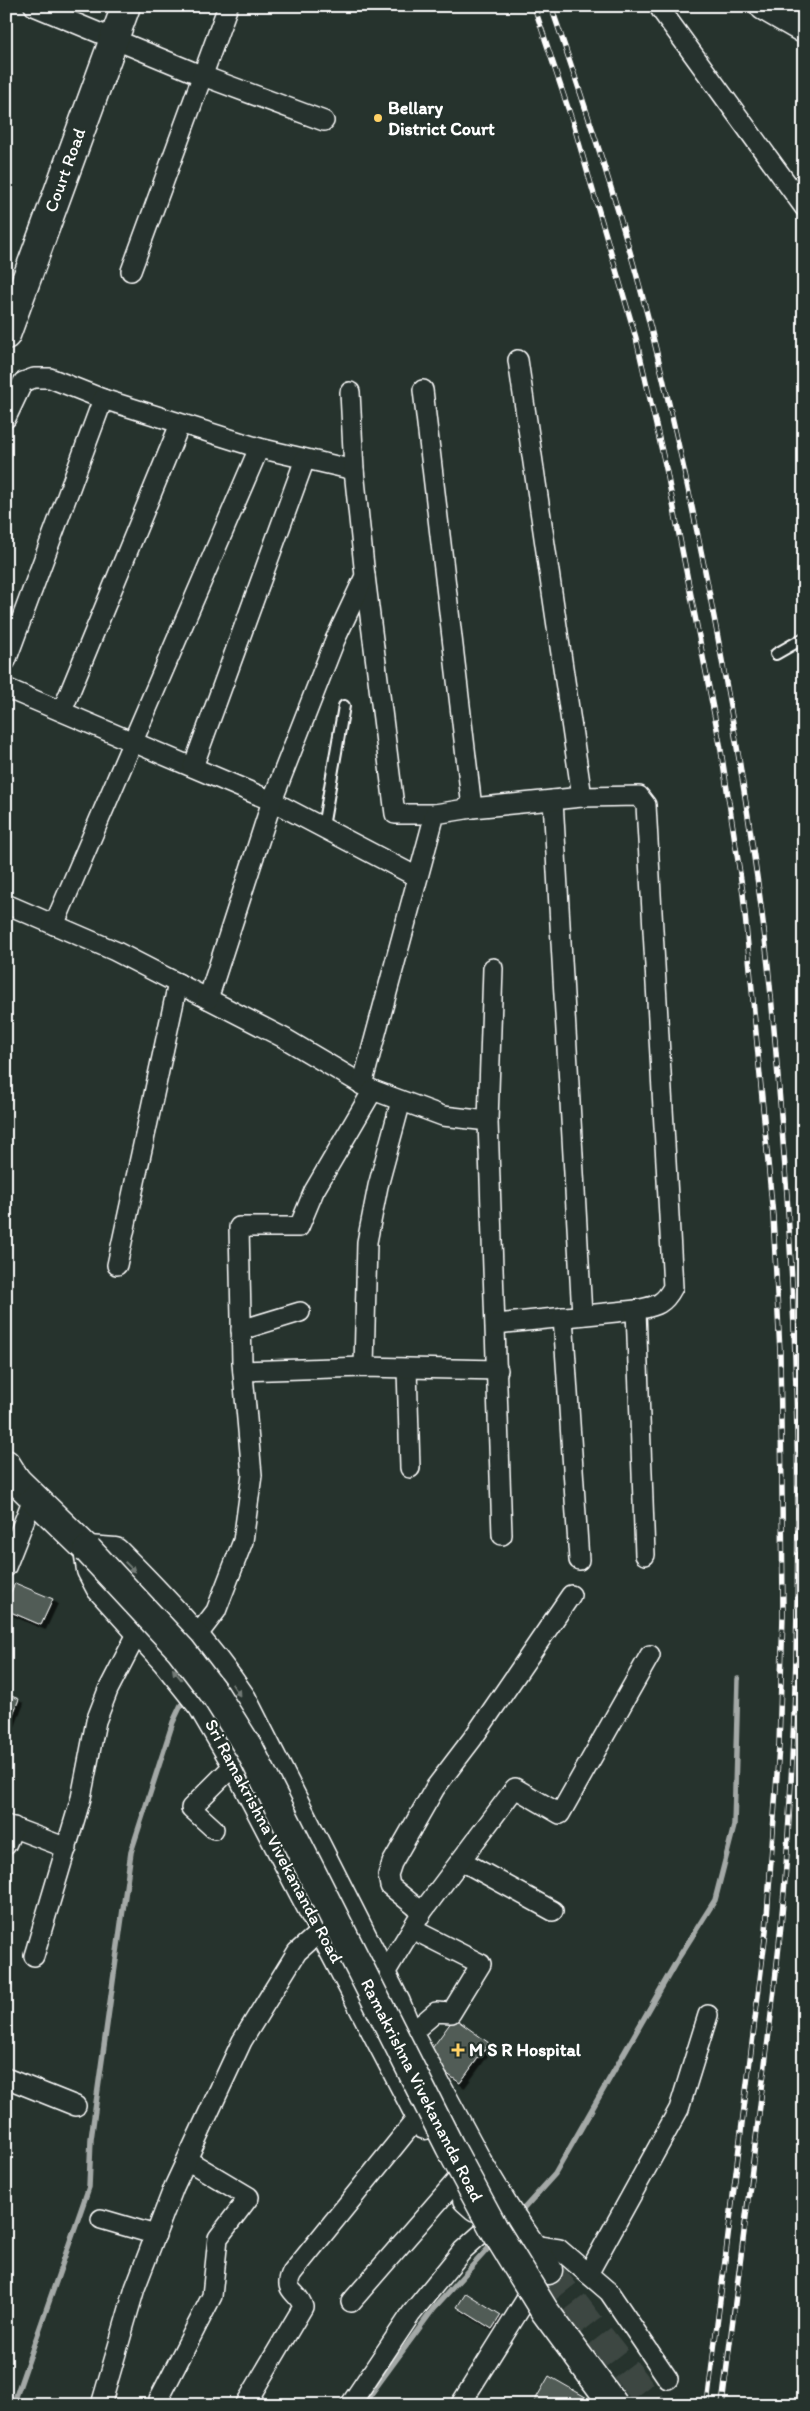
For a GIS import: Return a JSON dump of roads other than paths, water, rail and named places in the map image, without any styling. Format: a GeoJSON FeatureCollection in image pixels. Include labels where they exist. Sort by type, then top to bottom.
{"type":"FeatureCollection","features":[{"type":"Feature","properties":{"kind":"main road","name":"Court Road"},"geometry":{"type":"LineString","coordinates":[[6,334],[126,6]]}},
{"type":"Feature","properties":{"kind":"main road"},"geometry":{"type":"LineString","coordinates":[[764,6],[804,29]]}},
{"type":"Feature","properties":{"kind":"main road"},"geometry":{"type":"LineString","coordinates":[[16,1479],[88,1550],[115,1552],[196,1637],[242,1699],[396,2003],[409,2035],[478,2163],[548,2270]]}},
{"type":"Feature","properties":{"kind":"main road","name":"Sri Ramakrishna Vivekananda Road"},"geometry":{"type":"LineString","coordinates":[[88,1550],[95,1579],[202,1705],[236,1763],[419,2115],[469,2203],[476,2207],[507,2210]]}},
{"type":"Feature","properties":{"kind":"main road","name":"Ramakrishna Vivekananda Road"},"geometry":{"type":"LineString","coordinates":[[88,1550],[181,1650],[216,1696],[250,1750],[450,2147],[493,2228],[544,2310],[614,2405]]}},
{"type":"Feature","properties":{"kind":"street"},"geometry":{"type":"LineString","coordinates":[[34,6],[202,76],[324,121]]}},
{"type":"Feature","properties":{"kind":"street"},"geometry":{"type":"LineString","coordinates":[[130,271],[228,6]]}},
{"type":"Feature","properties":{"kind":"street"},"geometry":{"type":"LineString","coordinates":[[661,10],[804,207]]}},
{"type":"Feature","properties":{"kind":"street"},"geometry":{"type":"LineString","coordinates":[[518,360],[582,797]]}},
{"type":"Feature","properties":{"kind":"street"},"geometry":{"type":"LineString","coordinates":[[6,418],[23,382],[34,378],[50,378],[103,399],[259,448],[354,470]]}},
{"type":"Feature","properties":{"kind":"street"},"geometry":{"type":"LineString","coordinates":[[423,390],[472,808]]}},
{"type":"Feature","properties":{"kind":"street"},"geometry":{"type":"LineString","coordinates":[[350,392],[354,470],[365,576],[395,814],[435,814],[472,808],[582,797],[639,796],[646,805],[672,1287],[667,1298],[657,1305],[636,1310],[496,1324]]}},
{"type":"Feature","properties":{"kind":"street"},"geometry":{"type":"LineString","coordinates":[[6,661],[103,399]]}},
{"type":"Feature","properties":{"kind":"street"},"geometry":{"type":"LineString","coordinates":[[62,712],[180,424]]}},
{"type":"Feature","properties":{"kind":"street"},"geometry":{"type":"LineString","coordinates":[[54,925],[259,448]]}},
{"type":"Feature","properties":{"kind":"street"},"geometry":{"type":"LineString","coordinates":[[193,767],[305,459]]}},
{"type":"Feature","properties":{"kind":"street"},"geometry":{"type":"LineString","coordinates":[[208,999],[272,801],[335,640],[365,576]]}},
{"type":"Feature","properties":{"kind":"street"},"geometry":{"type":"LineString","coordinates":[[6,688],[272,801],[417,877]]}},
{"type":"Feature","properties":{"kind":"street"},"geometry":{"type":"LineString","coordinates":[[553,800],[582,1315]]}},
{"type":"Feature","properties":{"kind":"street"},"geometry":{"type":"LineString","coordinates":[[196,1637],[216,1611],[243,1541],[252,1475],[243,1371],[240,1227],[299,1227],[314,1191],[368,1088],[417,877],[435,814]]}},
{"type":"Feature","properties":{"kind":"street"},"geometry":{"type":"LineString","coordinates":[[6,904],[115,951],[178,983],[284,1038],[368,1088],[443,1116],[488,1121]]}},
{"type":"Feature","properties":{"kind":"street"},"geometry":{"type":"LineString","coordinates":[[493,968],[488,1121],[498,1370],[502,1535]]}},
{"type":"Feature","properties":{"kind":"street"},"geometry":{"type":"LineString","coordinates":[[117,1265],[178,983]]}},
{"type":"Feature","properties":{"kind":"street"},"geometry":{"type":"LineString","coordinates":[[364,1367],[367,1242],[378,1186],[401,1101]]}},
{"type":"Feature","properties":{"kind":"street"},"geometry":{"type":"LineString","coordinates":[[636,1310],[646,1555]]}},
{"type":"Feature","properties":{"kind":"street"},"geometry":{"type":"LineString","coordinates":[[242,1330],[300,1312]]}},
{"type":"Feature","properties":{"kind":"street"},"geometry":{"type":"LineString","coordinates":[[563,1317],[579,1560]]}},
{"type":"Feature","properties":{"kind":"street"},"geometry":{"type":"LineString","coordinates":[[243,1371],[364,1367],[498,1370]]}},
{"type":"Feature","properties":{"kind":"street"},"geometry":{"type":"LineString","coordinates":[[407,1369],[410,1468]]}},
{"type":"Feature","properties":{"kind":"street"},"geometry":{"type":"LineString","coordinates":[[6,1567],[16,1479]]}},
{"type":"Feature","properties":{"kind":"street"},"geometry":{"type":"LineString","coordinates":[[422,1912],[390,1886],[388,1875],[392,1863],[435,1788],[473,1738],[571,1595]]}},
{"type":"Feature","properties":{"kind":"street"},"geometry":{"type":"LineString","coordinates":[[34,1956],[82,1798],[96,1721],[108,1690],[139,1630]]}},
{"type":"Feature","properties":{"kind":"street"},"geometry":{"type":"LineString","coordinates":[[382,1978],[422,1912],[515,1788],[560,1814],[650,1655]]}},
{"type":"Feature","properties":{"kind":"street"},"geometry":{"type":"LineString","coordinates":[[214,1829],[191,1808],[236,1763]]}},
{"type":"Feature","properties":{"kind":"street"},"geometry":{"type":"LineString","coordinates":[[9,1832],[67,1848]]}},
{"type":"Feature","properties":{"kind":"street"},"geometry":{"type":"LineString","coordinates":[[462,1861],[554,1911]]}},
{"type":"Feature","properties":{"kind":"street"},"geometry":{"type":"LineString","coordinates":[[101,2405],[135,2288],[187,2160],[242,2041],[297,1952],[347,1908]]}},
{"type":"Feature","properties":{"kind":"street"},"geometry":{"type":"LineString","coordinates":[[409,2035],[436,2012],[451,2013],[480,1964],[412,1929]]}},
{"type":"Feature","properties":{"kind":"street"},"geometry":{"type":"LineString","coordinates":[[588,2274],[679,2109],[708,2015]]}},
{"type":"Feature","properties":{"kind":"street"},"geometry":{"type":"LineString","coordinates":[[6,2078],[76,2106]]}},
{"type":"Feature","properties":{"kind":"street"},"geometry":{"type":"LineString","coordinates":[[246,2405],[303,2306],[301,2300],[289,2288],[288,2281],[292,2273],[419,2115],[440,2092]]}},
{"type":"Feature","properties":{"kind":"street"},"geometry":{"type":"LineString","coordinates":[[160,2398],[212,2296],[218,2238],[249,2197],[187,2160]]}},
{"type":"Feature","properties":{"kind":"street"},"geometry":{"type":"LineString","coordinates":[[351,2302],[456,2181],[478,2163]]}},
{"type":"Feature","properties":{"kind":"street"},"geometry":{"type":"LineString","coordinates":[[350,2405],[411,2314],[462,2250],[507,2210]]}},
{"type":"Feature","properties":{"kind":"street"},"geometry":{"type":"LineString","coordinates":[[101,2219],[156,2235]]}},
{"type":"Feature","properties":{"kind":"street"},"geometry":{"type":"LineString","coordinates":[[600,2405],[513,2280],[509,2268],[510,2261],[528,2239],[559,2249],[609,2292],[668,2379]]}},
{"type":"Feature","properties":{"kind":"street"},"geometry":{"type":"LineString","coordinates":[[460,2405],[526,2301]]}},
{"type":"Feature","properties":{"kind":"lane"},"geometry":{"type":"LineString","coordinates":[[776,654],[804,638]]}},
{"type":"Feature","properties":{"kind":"lane"},"geometry":{"type":"LineString","coordinates":[[323,827],[344,706]]}},
{"type":"Feature","properties":{"kind":"waterway"},"geometry":{"type":"LineString","coordinates":[[518,2215],[555,2174],[679,1957],[715,1900],[734,1826],[738,1679]]}},
{"type":"Feature","properties":{"kind":"waterway"},"geometry":{"type":"LineString","coordinates":[[13,2405],[89,2187],[91,2139],[131,1852],[173,1722],[181,1705]]}},
{"type":"Feature","properties":{"kind":"waterway"},"geometry":{"type":"LineString","coordinates":[[363,2405],[434,2308],[494,2242]]}},
{"type":"Feature","properties":{"kind":"tunnel"},"geometry":{"type":"LineString","coordinates":[[548,2270],[653,2405]]}},
{"type":"Feature","properties":{"kind":"railway"},"geometry":{"type":"LineString","coordinates":[[534,6],[574,126],[636,338],[667,473],[720,744],[743,893],[773,1216],[780,1352],[782,1492],[783,1615],[779,1746],[766,1931],[707,2405]]}},
{"type":"Feature","properties":{"kind":"railway"},"geometry":{"type":"LineString","coordinates":[[551,6],[630,250],[684,469],[712,607],[737,745],[762,913],[769,971],[788,1205],[793,1295],[798,1475],[798,1565],[793,1745],[783,1905],[776,1975],[722,2405]]}},
{"type":"Feature","properties":{"kind":"place","name":"Bellary District Court"},"geometry":{"type":"Point","coordinates":[378,118]}},
{"type":"Feature","properties":{"kind":"place","name":"M S R Hospital"},"geometry":{"type":"Point","coordinates":[458,2050]}}]}
